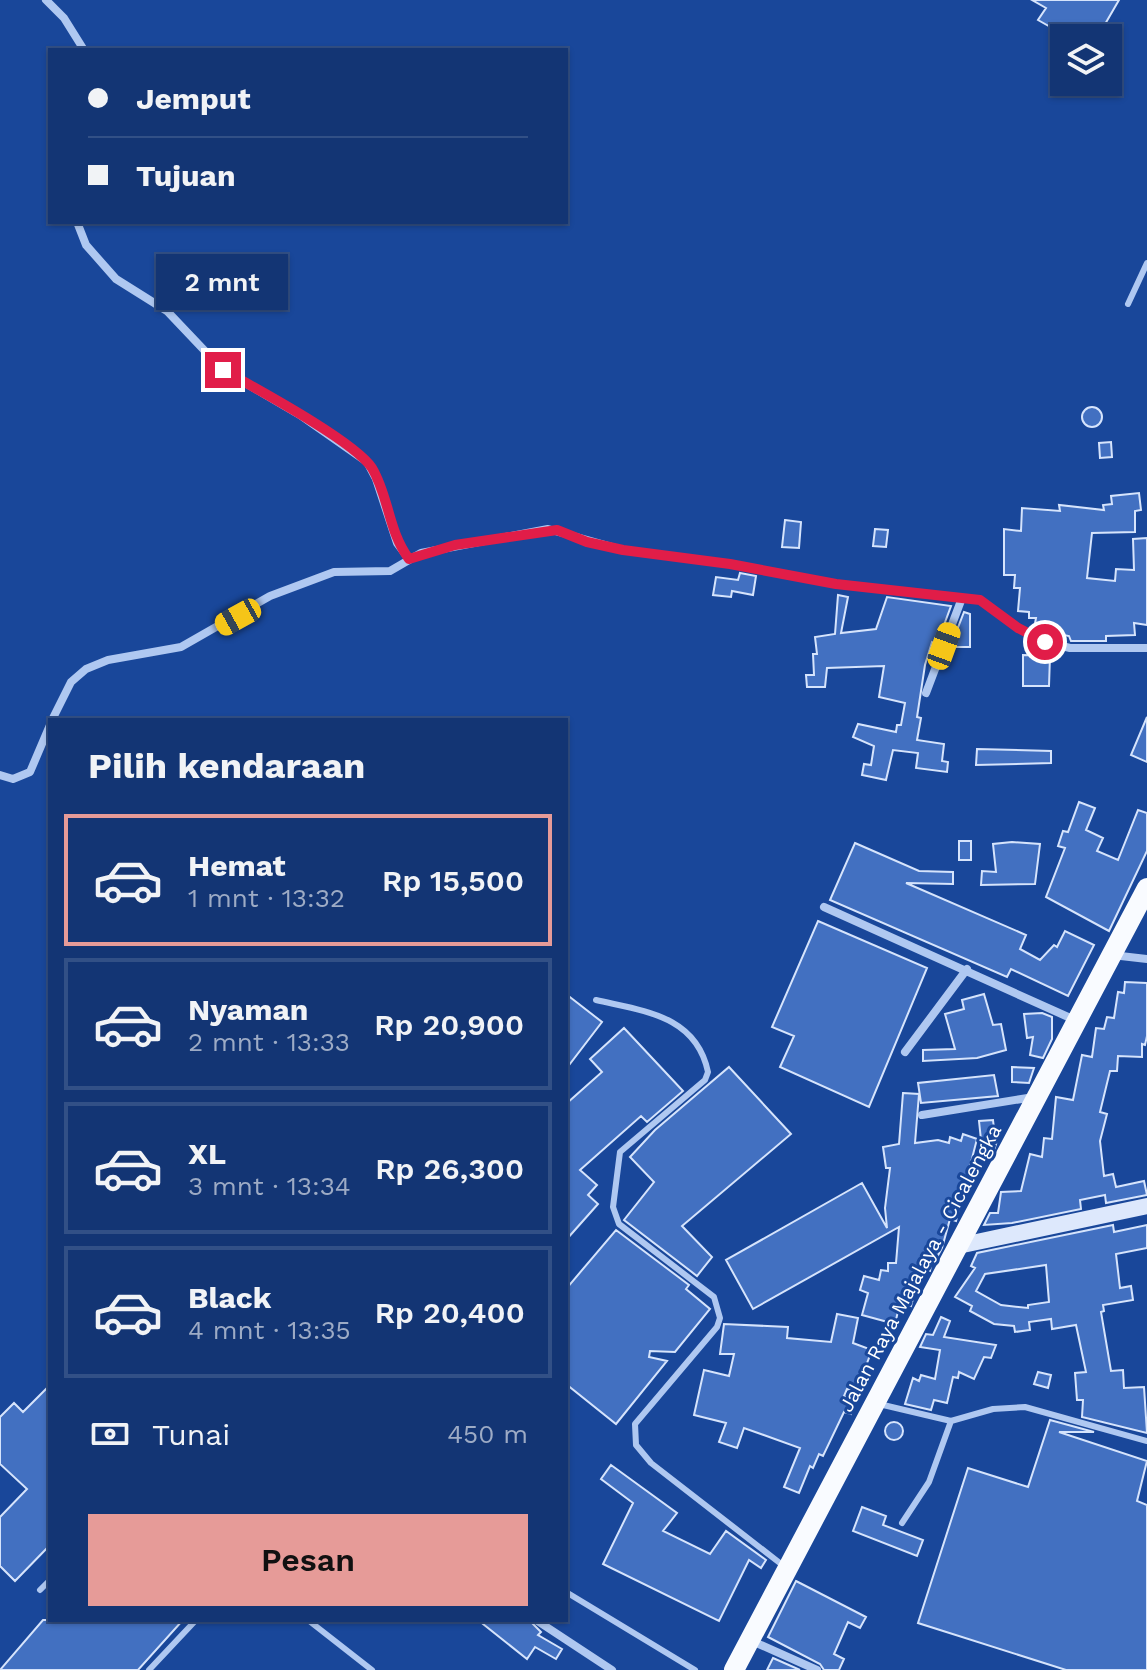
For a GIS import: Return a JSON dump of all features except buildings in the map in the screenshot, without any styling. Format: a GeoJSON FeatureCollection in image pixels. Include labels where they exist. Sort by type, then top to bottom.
{"type":"FeatureCollection","features":[{"type":"Feature","properties":{"kind":"main road","name":"Jalan Raya Majalaya - Cicalengka"},"geometry":{"type":"LineString","coordinates":[[734,1670],[1147,888]]}},
{"type":"Feature","properties":{"kind":"main road"},"geometry":{"type":"LineString","coordinates":[[958,1246],[1147,1206]]}},
{"type":"Feature","properties":{"kind":"street"},"geometry":{"type":"LineString","coordinates":[[46,0],[64,18],[83,48]]}},
{"type":"Feature","properties":{"kind":"street"},"geometry":{"type":"LineString","coordinates":[[78,224],[86,245],[116,279],[167,311],[223,370],[300,415],[367,462],[376,479],[397,543],[409,559]]}},
{"type":"Feature","properties":{"kind":"street"},"geometry":{"type":"LineString","coordinates":[[53,718],[71,682],[86,669],[108,660],[181,647],[270,596],[334,572],[390,571],[409,559],[444,548],[548,529],[623,550],[730,564],[836,584],[980,600],[994,607],[1018,628],[1045,642],[1070,648],[1147,648]]}},
{"type":"Feature","properties":{"kind":"street"},"geometry":{"type":"LineString","coordinates":[[926,693],[962,598]]}},
{"type":"Feature","properties":{"kind":"street"},"geometry":{"type":"LineString","coordinates":[[0,775],[13,779],[30,772],[48,730]]}},
{"type":"Feature","properties":{"kind":"street"},"geometry":{"type":"LineString","coordinates":[[824,907],[1078,1021]]}},
{"type":"Feature","properties":{"kind":"street"},"geometry":{"type":"LineString","coordinates":[[1112,955],[1147,959]]}},
{"type":"Feature","properties":{"kind":"street"},"geometry":{"type":"LineString","coordinates":[[905,1052],[967,969]]}},
{"type":"Feature","properties":{"kind":"street"},"geometry":{"type":"LineString","coordinates":[[922,1115],[1039,1096]]}},
{"type":"Feature","properties":{"kind":"street"},"geometry":{"type":"LineString","coordinates":[[539,1622],[612,1670]]}},
{"type":"Feature","properties":{"kind":"street"},"geometry":{"type":"LineString","coordinates":[[751,1640],[817,1670]]}},
{"type":"Feature","properties":{"kind":"lane"},"geometry":{"type":"LineString","coordinates":[[1128,304],[1147,263]]}},
{"type":"Feature","properties":{"kind":"lane"},"geometry":{"type":"LineString","coordinates":[[596,1000],[675,1022],[706,1061],[708,1072],[705,1080],[630,1141],[616,1165],[613,1207],[619,1224],[714,1297],[720,1318],[717,1327],[635,1424],[636,1445],[651,1463],[788,1569]]}},
{"type":"Feature","properties":{"kind":"lane"},"geometry":{"type":"LineString","coordinates":[[875,1403],[951,1421],[993,1409],[1025,1407],[1147,1441]]}},
{"type":"Feature","properties":{"kind":"lane"},"geometry":{"type":"LineString","coordinates":[[902,1523],[929,1482],[951,1421]]}},
{"type":"Feature","properties":{"kind":"lane"},"geometry":{"type":"LineString","coordinates":[[40,1590],[48,1582]]}},
{"type":"Feature","properties":{"kind":"lane"},"geometry":{"type":"LineString","coordinates":[[568,1593],[695,1670]]}},
{"type":"Feature","properties":{"kind":"lane"},"geometry":{"type":"LineString","coordinates":[[149,1670],[194,1622]]}},
{"type":"Feature","properties":{"kind":"lane"},"geometry":{"type":"LineString","coordinates":[[311,1622],[372,1670]]}},
{"type":"Feature","properties":{"kind":"route"},"geometry":{"type":"LineString","coordinates":[[223,370],[300,415],[367,462],[373,470],[397,543],[409,559],[455,545],[557,530],[587,542],[623,550],[730,564],[857,587],[980,600],[994,607],[1018,628],[1045,642]]}}]}
